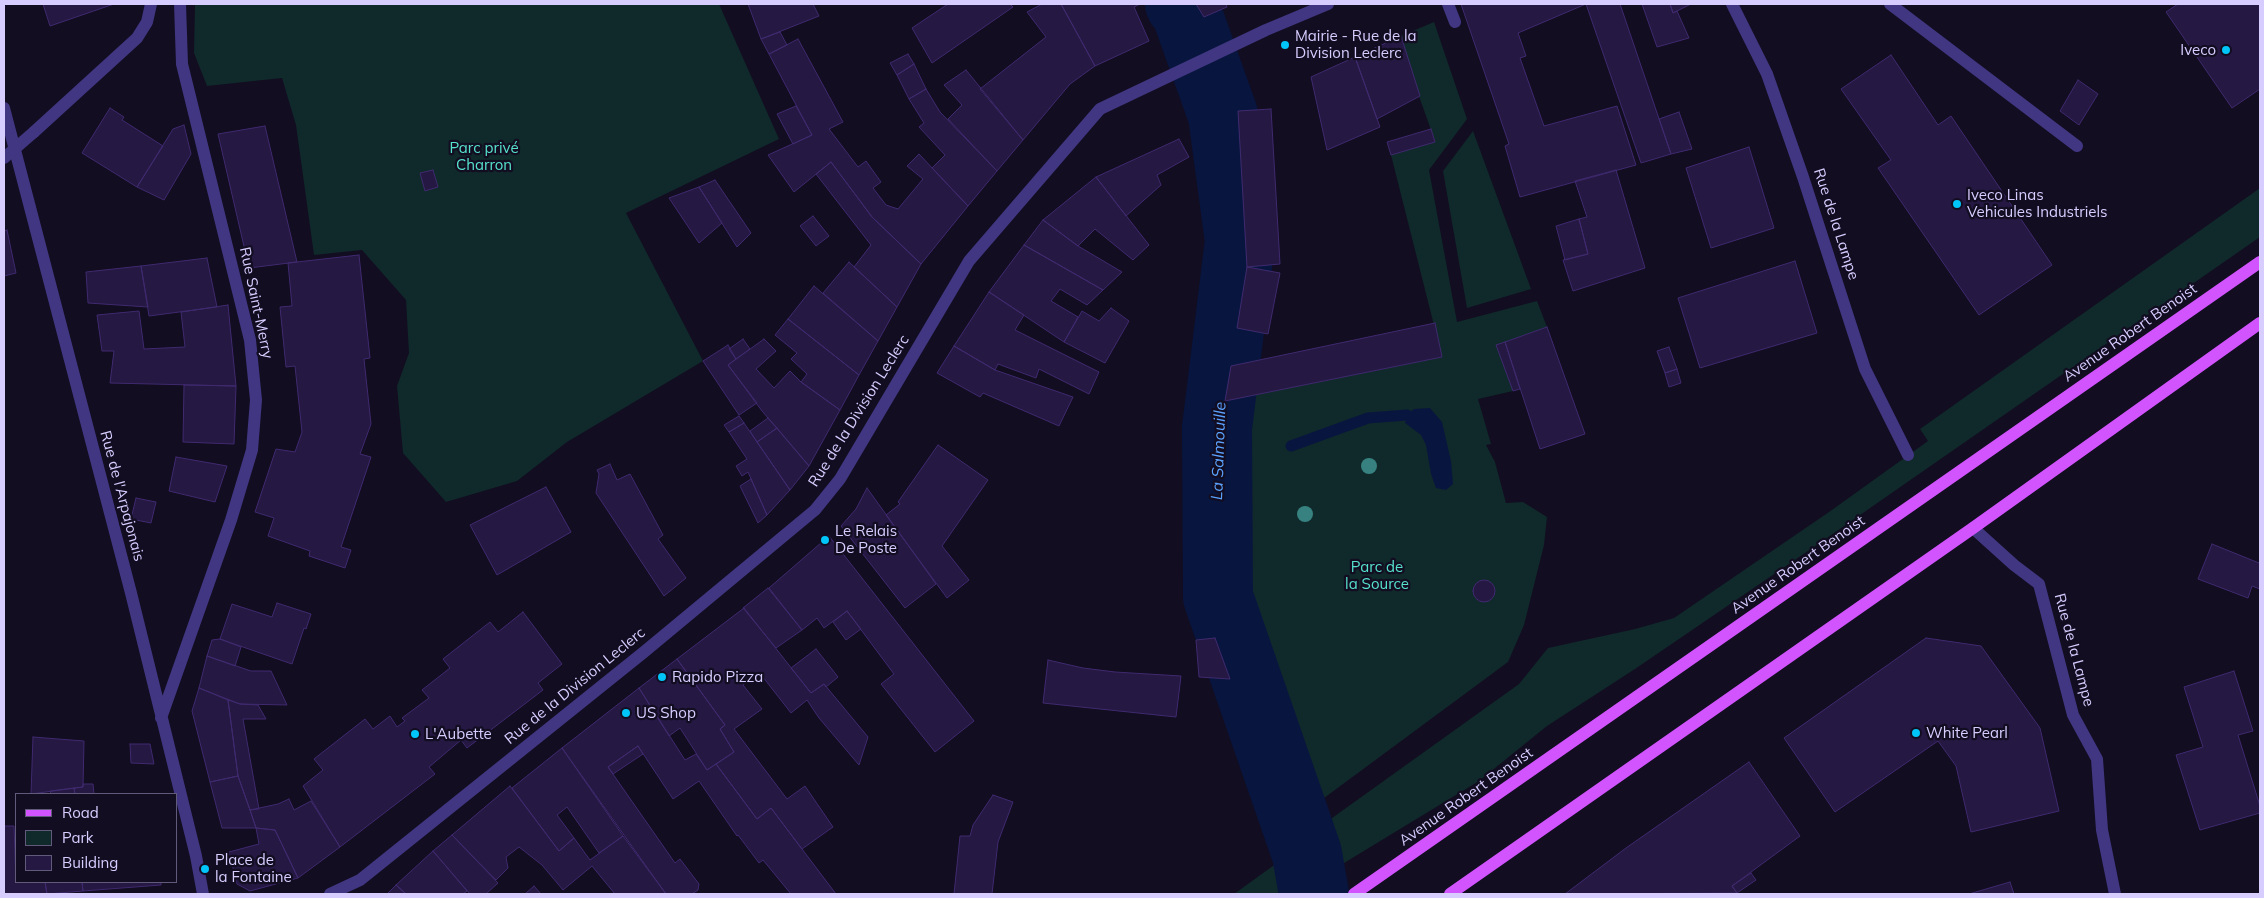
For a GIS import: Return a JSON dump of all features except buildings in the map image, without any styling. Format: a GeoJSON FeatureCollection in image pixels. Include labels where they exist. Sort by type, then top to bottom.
{"type":"FeatureCollection","features":[{"type":"Feature","properties":{"kind":"main road","name":"Avenue Robert Benoist"},"geometry":{"type":"LineString","coordinates":[[1356,893],[2260,262]]}},
{"type":"Feature","properties":{"kind":"main road"},"geometry":{"type":"LineString","coordinates":[[1450,894],[1973,528],[2260,323]]}},
{"type":"Feature","properties":{"kind":"street"},"geometry":{"type":"LineString","coordinates":[[4,158],[137,38],[146,22],[151,4]]}},
{"type":"Feature","properties":{"kind":"street","name":"Rue Saint-Merry"},"geometry":{"type":"LineString","coordinates":[[161,718],[228,527],[252,450],[256,400],[250,340],[182,64],[180,4]]}},
{"type":"Feature","properties":{"kind":"street","name":"Rue de la Division Leclerc"},"geometry":{"type":"LineString","coordinates":[[330,894],[360,880],[644,652],[815,510],[840,479],[969,261],[1100,109],[1266,30],[1328,4]]}},
{"type":"Feature","properties":{"kind":"street"},"geometry":{"type":"LineString","coordinates":[[1448,4],[1455,22]]}},
{"type":"Feature","properties":{"kind":"street","name":"Rue de la Lampe"},"geometry":{"type":"LineString","coordinates":[[1732,4],[1767,74],[1803,177],[1865,369],[1908,455]]}},
{"type":"Feature","properties":{"kind":"street"},"geometry":{"type":"LineString","coordinates":[[1890,4],[2077,146]]}},
{"type":"Feature","properties":{"kind":"street","name":"Rue de l'Arpajonais"},"geometry":{"type":"LineString","coordinates":[[4,108],[131,593],[196,856],[203,894]]}},
{"type":"Feature","properties":{"kind":"street","name":"Rue de la Lampe"},"geometry":{"type":"LineString","coordinates":[[1973,528],[2014,565],[2039,584],[2074,715],[2097,760],[2102,830],[2115,894]]}},
{"type":"Feature","properties":{"kind":"green space","name":"Parc privé Charron"},"geometry":{"type":"Polygon","coordinates":[[[195,4],[719,4],[779,139],[626,213],[703,361],[567,442],[517,481],[446,502],[403,453],[397,386],[409,353],[406,300],[362,250],[314,255],[296,125],[282,78],[207,86],[194,53],[195,4]]]}},
{"type":"Feature","properties":{"kind":"green space","name":"Parc de la Source"},"geometry":{"type":"Polygon","coordinates":[[[1434,22],[1467,119],[1429,170],[1457,322],[1537,301],[1547,327],[1497,345],[1513,391],[1478,399],[1491,444],[1486,445],[1495,462],[1506,503],[1523,502],[1547,517],[1544,545],[1524,625],[1508,662],[1316,804],[1255,675],[1231,603],[1226,580],[1225,401],[1442,357],[1391,155],[1435,141],[1411,74],[1401,36],[1434,22]]]}},
{"type":"Feature","properties":{"kind":"green space"},"geometry":{"type":"Polygon","coordinates":[[[1473,131],[1531,289],[1467,308],[1443,171],[1473,131]]]}},
{"type":"Feature","properties":{"kind":"green space"},"geometry":{"type":"Polygon","coordinates":[[[2260,188],[2260,237],[1827,538],[1635,669],[1547,726],[1479,781],[1326,874],[1320,856],[1332,818],[1519,684],[1548,648],[1635,629],[1674,618],[1829,512],[1928,441],[1920,429],[2260,188]]]}},
{"type":"Feature","properties":{"kind":"green space"},"geometry":{"type":"Polygon","coordinates":[[[1295,850],[1301,894],[1234,894],[1295,850]]]}},
{"type":"Feature","properties":{"kind":"water"},"geometry":{"type":"Polygon","coordinates":[[[1430,408],[1442,422],[1451,461],[1453,484],[1446,490],[1436,488],[1431,474],[1426,445],[1421,435],[1405,423],[1407,415],[1414,409],[1430,408]]]}},
{"type":"Feature","properties":{"kind":"waterway","name":"La Salmouille"},"geometry":{"type":"LineString","coordinates":[[1180,4],[1186,11],[1223,115],[1240,241],[1217,428],[1218,597],[1307,854],[1314,894]]}},
{"type":"Feature","properties":{"kind":"waterway"},"geometry":{"type":"LineString","coordinates":[[1291,446],[1368,418],[1407,415]]}},
{"type":"Feature","properties":{"kind":"place","name":"Mairie - Rue de la Division Leclerc"},"geometry":{"type":"Point","coordinates":[1285,45]}},
{"type":"Feature","properties":{"kind":"place","name":"Iveco"},"geometry":{"type":"Point","coordinates":[2226,50]}},
{"type":"Feature","properties":{"kind":"place","name":"Iveco Linas Vehicules Industriels"},"geometry":{"type":"Point","coordinates":[1957,204]}},
{"type":"Feature","properties":{"kind":"place","name":"Le Relais De Poste"},"geometry":{"type":"Point","coordinates":[825,540]}},
{"type":"Feature","properties":{"kind":"place","name":"Rapido Pizza"},"geometry":{"type":"Point","coordinates":[662,677]}},
{"type":"Feature","properties":{"kind":"place","name":"US Shop"},"geometry":{"type":"Point","coordinates":[626,713]}},
{"type":"Feature","properties":{"kind":"place","name":"White Pearl"},"geometry":{"type":"Point","coordinates":[1916,733]}},
{"type":"Feature","properties":{"kind":"place","name":"L'Aubette"},"geometry":{"type":"Point","coordinates":[415,734]}},
{"type":"Feature","properties":{"kind":"place","name":"Place de la Fontaine"},"geometry":{"type":"Point","coordinates":[205,869]}}]}
